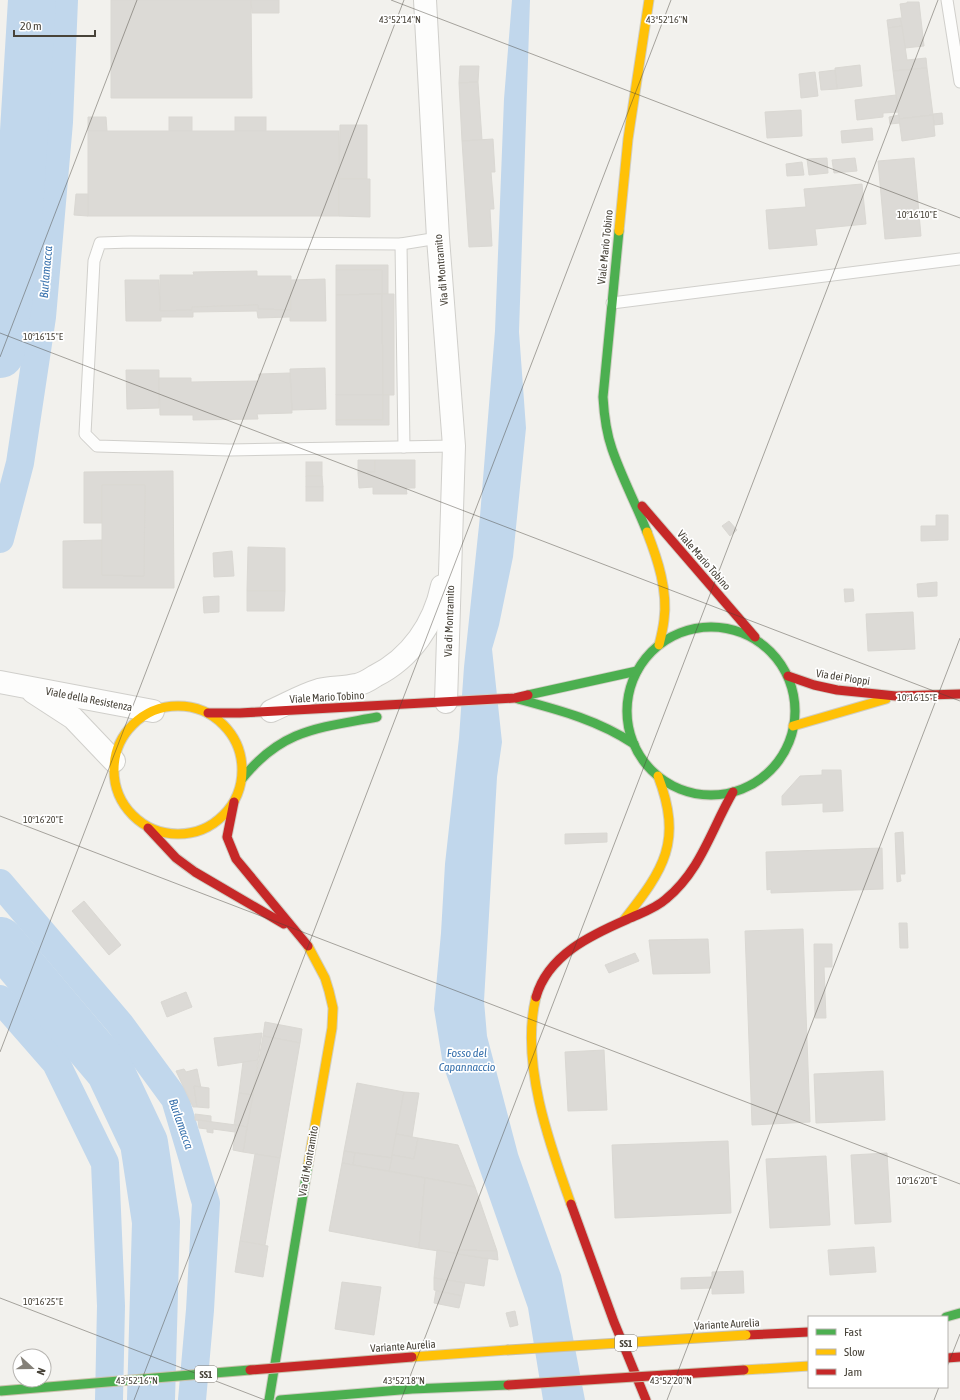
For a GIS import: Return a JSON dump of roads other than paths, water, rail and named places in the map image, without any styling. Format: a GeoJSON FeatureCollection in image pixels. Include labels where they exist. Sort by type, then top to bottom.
{"type":"FeatureCollection","features":[{"type":"Feature","properties":{"kind":"main road","name":"Viale Mario Tobino"},"geometry":{"type":"LineString","coordinates":[[649,0],[630,126],[603,397],[604,413],[612,449],[621,474],[631,493],[659,566],[664,603],[664,620],[659,645]]}},
{"type":"Feature","properties":{"kind":"main road","name":"Viale Mario Tobino"},"geometry":{"type":"LineString","coordinates":[[631,493],[760,642]]}},
{"type":"Feature","properties":{"kind":"main road"},"geometry":{"type":"LineString","coordinates":[[720,627],[741,632],[760,642],[776,657],[788,676],[793,693],[795,710],[793,726],[786,748],[773,768],[754,782],[733,792],[701,794],[686,791],[671,785],[658,776],[640,756],[628,726],[627,707],[630,688],[637,671],[647,656],[659,645],[678,634],[698,628],[720,627]]}},
{"type":"Feature","properties":{"kind":"main road","name":"Viale Mario Tobino"},"geometry":{"type":"LineString","coordinates":[[208,713],[515,698],[637,671]]}},
{"type":"Feature","properties":{"kind":"main road","name":"Via dei Pioppi"},"geometry":{"type":"LineString","coordinates":[[788,676],[814,685],[837,690],[896,696],[960,694]]}},
{"type":"Feature","properties":{"kind":"main road","name":"Via dei Pioppi"},"geometry":{"type":"LineString","coordinates":[[793,726],[896,696]]}},
{"type":"Feature","properties":{"kind":"main road","name":"Viale Mario Tobino"},"geometry":{"type":"LineString","coordinates":[[515,698],[589,720],[621,735],[634,744]]}},
{"type":"Feature","properties":{"kind":"main road","name":"Viale Mario Tobino"},"geometry":{"type":"LineString","coordinates":[[242,779],[258,760],[275,746],[308,731],[453,702]]}},
{"type":"Feature","properties":{"kind":"main road"},"geometry":{"type":"LineString","coordinates":[[171,706],[190,707],[208,713],[221,722],[232,734],[238,748],[242,763],[242,779],[234,802],[224,816],[211,826],[196,832],[179,835],[163,833],[147,827],[132,816],[120,799],[114,781],[114,761],[121,740],[134,723],[153,711],[171,706]]}},
{"type":"Feature","properties":{"kind":"main road"},"geometry":{"type":"LineString","coordinates":[[624,921],[659,873],[665,860],[668,845],[669,826],[667,801],[658,776]]}},
{"type":"Feature","properties":{"kind":"main road"},"geometry":{"type":"LineString","coordinates":[[646,1400],[614,1322],[556,1161],[538,1093],[533,1062],[532,1022],[536,992],[551,967],[571,949],[656,906],[666,899],[678,887],[703,853],[721,813],[733,792]]}},
{"type":"Feature","properties":{"kind":"main road","name":"Via di Montramito"},"geometry":{"type":"LineString","coordinates":[[234,802],[227,837],[232,851],[236,859],[311,949],[325,978],[330,996],[333,1017],[269,1400]]}},
{"type":"Feature","properties":{"kind":"main road","name":"Via di Montramito"},"geometry":{"type":"LineString","coordinates":[[147,827],[176,858],[195,872],[295,931]]}},
{"type":"Feature","properties":{"kind":"main road"},"geometry":{"type":"LineString","coordinates":[[948,1316],[960,1313]]}},
{"type":"Feature","properties":{"kind":"main road","name":"Variante Aurelia"},"geometry":{"type":"LineString","coordinates":[[0,1390],[507,1350],[808,1332]]}},
{"type":"Feature","properties":{"kind":"main road"},"geometry":{"type":"LineString","coordinates":[[948,1358],[960,1357]]}},
{"type":"Feature","properties":{"kind":"main road"},"geometry":{"type":"LineString","coordinates":[[280,1400],[412,1389],[808,1366]]}},
{"type":"Feature","properties":{"kind":"street","name":"Via di Montramito"},"geometry":{"type":"LineString","coordinates":[[425,0],[438,238],[454,446],[452,540],[453,702]]}},
{"type":"Feature","properties":{"kind":"street","name":"Via di Montramito"},"geometry":{"type":"LineString","coordinates":[[271,711],[320,690],[356,685],[380,674],[398,662],[416,644],[427,628],[434,614],[440,598],[452,540]]}},
{"type":"Feature","properties":{"kind":"street","name":"Viale della Resistenza"},"geometry":{"type":"LineString","coordinates":[[0,682],[153,711]]}},
{"type":"Feature","properties":{"kind":"street","name":"Viale della Resistenza"},"geometry":{"type":"LineString","coordinates":[[26,687],[73,718],[114,761]]}},
{"type":"Feature","properties":{"kind":"lane"},"geometry":{"type":"LineString","coordinates":[[947,0],[960,82]]}},
{"type":"Feature","properties":{"kind":"lane"},"geometry":{"type":"LineString","coordinates":[[438,238],[401,244],[100,243],[94,261],[85,434],[97,446],[229,450],[454,446]]}},
{"type":"Feature","properties":{"kind":"lane"},"geometry":{"type":"LineString","coordinates":[[401,244],[404,447]]}},
{"type":"Feature","properties":{"kind":"lane"},"geometry":{"type":"LineString","coordinates":[[612,303],[960,260]]}},
{"type":"Feature","properties":{"kind":"water","name":"Fosso del Capannaccio"},"geometry":{"type":"Polygon","coordinates":[[[512,0],[530,0],[519,332],[526,428],[513,557],[499,625],[492,649],[502,742],[497,777],[484,1001],[487,1036],[518,1154],[561,1275],[585,1400],[543,1400],[528,1308],[443,1065],[434,1009],[441,933],[445,864],[459,738],[464,667],[480,516],[495,331],[504,99],[512,0]]]}},
{"type":"Feature","properties":{"kind":"waterway","name":"Burlamacca"},"geometry":{"type":"LineString","coordinates":[[0,354],[13,272],[20,197],[32,0]]}},
{"type":"Feature","properties":{"kind":"waterway","name":"Burlamacca"},"geometry":{"type":"LineString","coordinates":[[0,539],[20,463],[42,317],[59,122],[64,0]]}},
{"type":"Feature","properties":{"kind":"waterway","name":"Burlamacca"},"geometry":{"type":"LineString","coordinates":[[0,883],[120,1024],[175,1099],[206,1203],[200,1310],[192,1400]]}},
{"type":"Feature","properties":{"kind":"waterway","name":"Burlamacca"},"geometry":{"type":"LineString","coordinates":[[0,941],[110,1071],[144,1143],[156,1222],[151,1400]]}},
{"type":"Feature","properties":{"kind":"waterway","name":"Burlamacca"},"geometry":{"type":"LineString","coordinates":[[0,999],[56,1063],[105,1163],[111,1306],[109,1400]]}}]}
